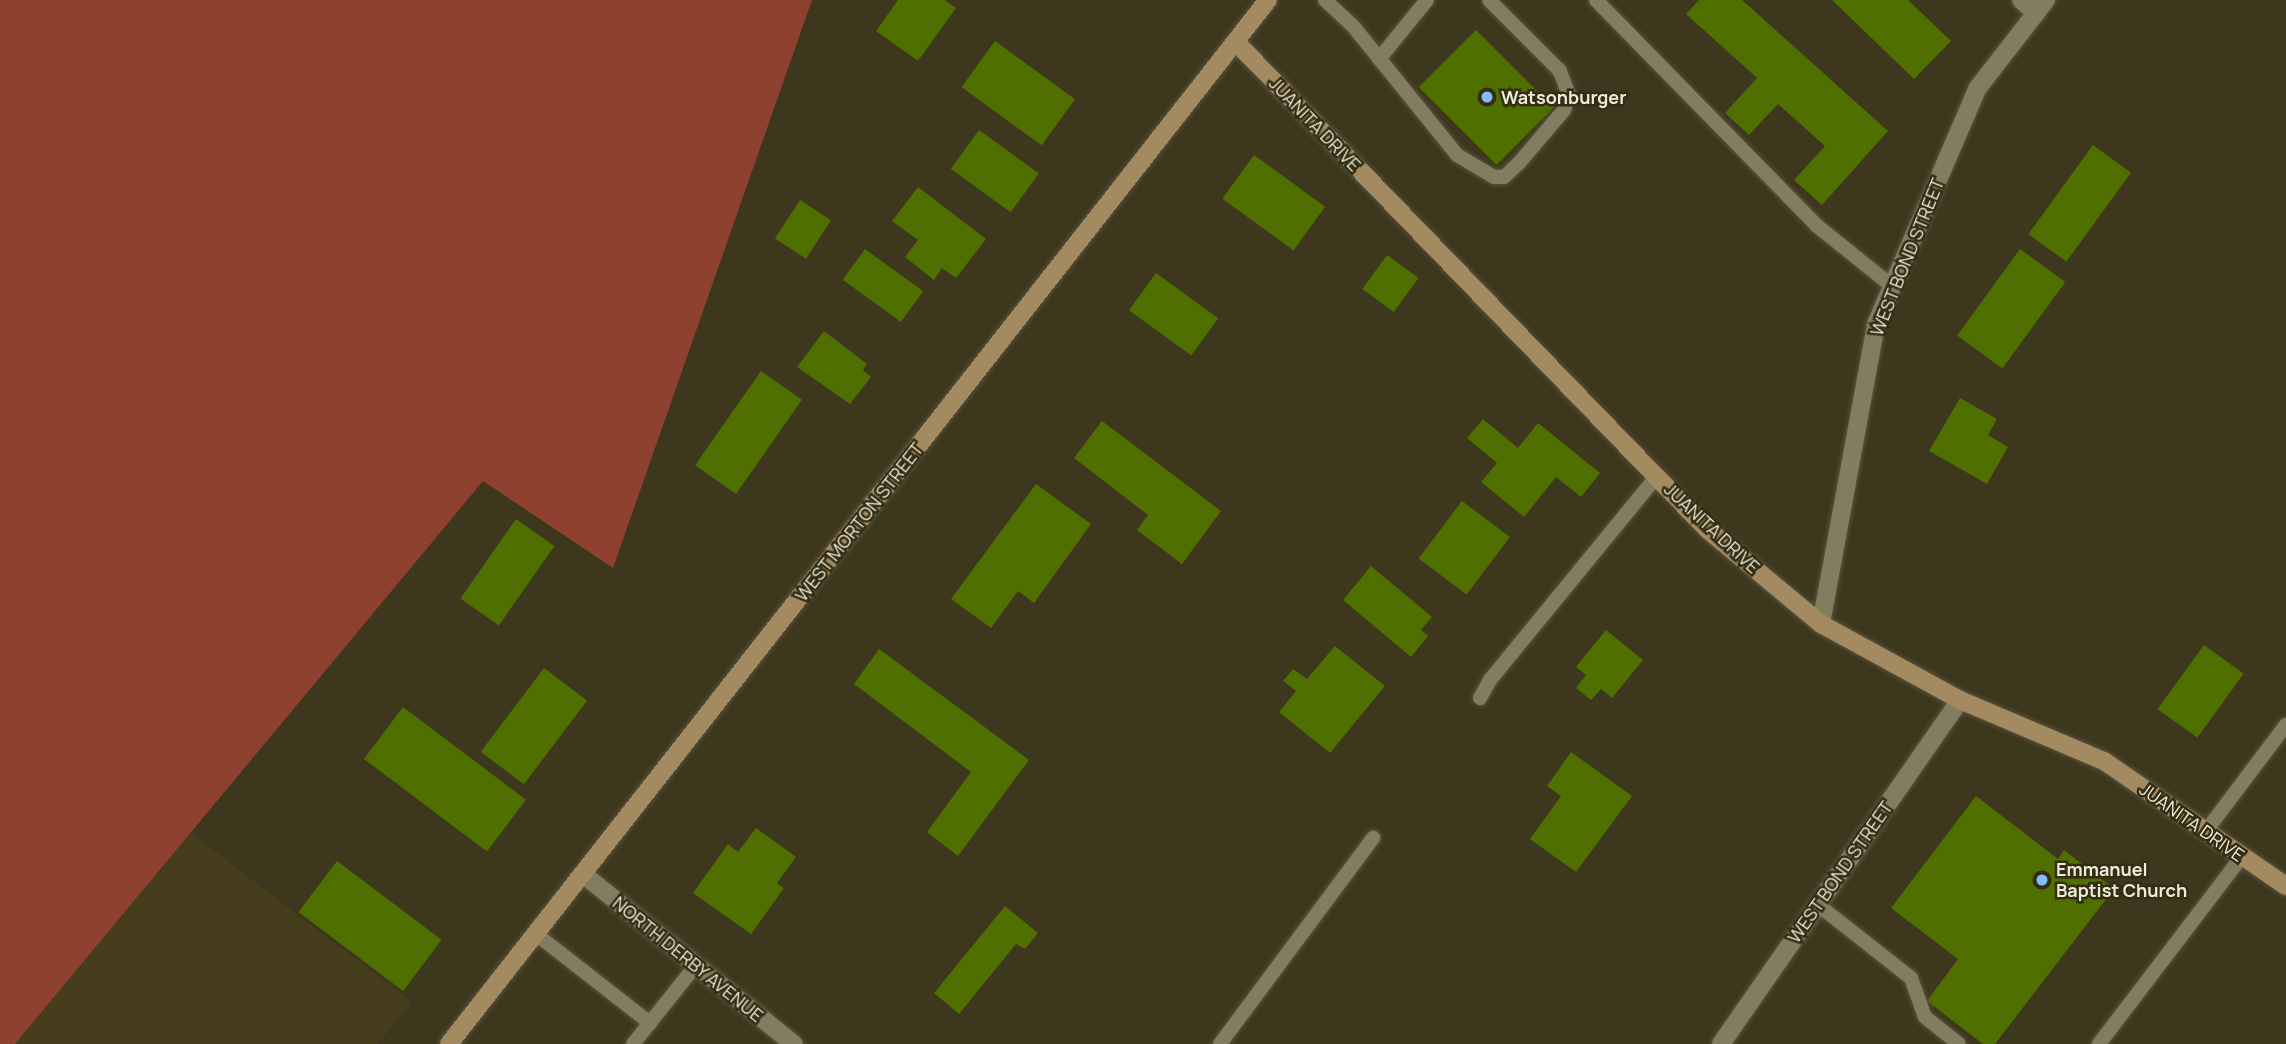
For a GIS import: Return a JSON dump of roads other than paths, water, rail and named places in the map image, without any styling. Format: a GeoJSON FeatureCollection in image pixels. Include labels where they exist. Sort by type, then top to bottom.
{"type":"FeatureCollection","features":[{"type":"Feature","properties":{"kind":"street","name":"WEST MORTON STREET"},"geometry":{"type":"LineString","coordinates":[[449,1044],[1268,0]]}},
{"type":"Feature","properties":{"kind":"street"},"geometry":{"type":"LineString","coordinates":[[2021,0],[2041,7]]}},
{"type":"Feature","properties":{"kind":"street","name":"WEST BOND STREET"},"geometry":{"type":"LineString","coordinates":[[1821,624],[1876,324],[1977,89],[2041,7]]}},
{"type":"Feature","properties":{"kind":"street","name":"JUANITA DRIVE"},"geometry":{"type":"LineString","coordinates":[[1236,42],[1707,530],[1821,624],[1960,700],[2104,761],[2286,886]]}},
{"type":"Feature","properties":{"kind":"street","name":"WEST BOND STREET"},"geometry":{"type":"LineString","coordinates":[[1721,1044],[1960,700]]}},
{"type":"Feature","properties":{"kind":"street","name":"NORTH DERBY AVENUE"},"geometry":{"type":"LineString","coordinates":[[583,874],[794,1044]]}},
{"type":"Feature","properties":{"kind":"lane"},"geometry":{"type":"LineString","coordinates":[[1325,0],[1379,59],[1457,155],[1494,177],[1504,177],[1564,110],[1569,95],[1560,71],[1489,0]]}},
{"type":"Feature","properties":{"kind":"lane"},"geometry":{"type":"LineString","coordinates":[[1379,59],[1427,0]]}},
{"type":"Feature","properties":{"kind":"lane"},"geometry":{"type":"LineString","coordinates":[[1596,0],[1816,225],[1892,286]]}},
{"type":"Feature","properties":{"kind":"lane"},"geometry":{"type":"LineString","coordinates":[[1480,698],[1490,680],[1656,477]]}},
{"type":"Feature","properties":{"kind":"lane"},"geometry":{"type":"LineString","coordinates":[[2206,831],[2286,725]]}},
{"type":"Feature","properties":{"kind":"lane"},"geometry":{"type":"LineString","coordinates":[[1220,1044],[1373,838]]}},
{"type":"Feature","properties":{"kind":"lane"},"geometry":{"type":"LineString","coordinates":[[2099,1044],[2242,856]]}},
{"type":"Feature","properties":{"kind":"lane"},"geometry":{"type":"LineString","coordinates":[[1818,904],[1911,978],[1921,996],[1925,1017],[1959,1044]]}},
{"type":"Feature","properties":{"kind":"lane"},"geometry":{"type":"LineString","coordinates":[[536,934],[650,1023]]}},
{"type":"Feature","properties":{"kind":"lane"},"geometry":{"type":"LineString","coordinates":[[633,1044],[695,965]]}},
{"type":"Feature","properties":{"kind":"place","name":"Watsonburger"},"geometry":{"type":"Point","coordinates":[1487,97]}},
{"type":"Feature","properties":{"kind":"place","name":"Emmanuel Baptist Church"},"geometry":{"type":"Point","coordinates":[2042,880]}}]}
